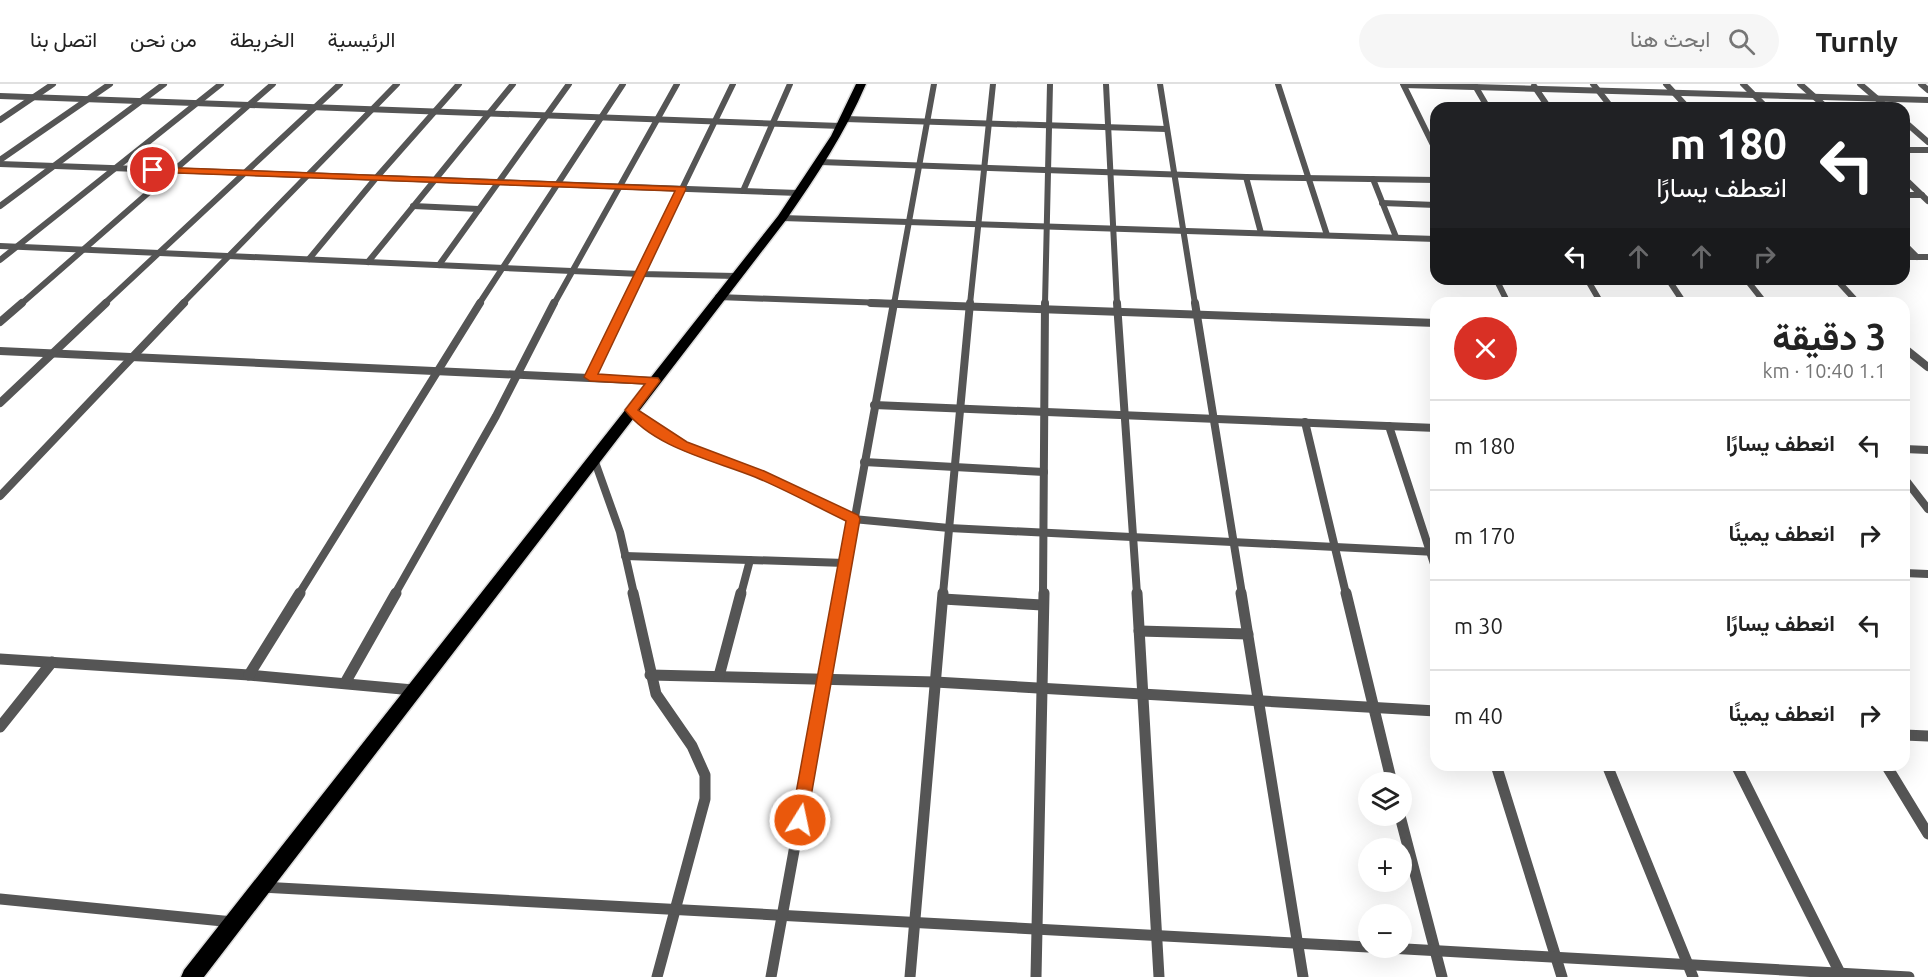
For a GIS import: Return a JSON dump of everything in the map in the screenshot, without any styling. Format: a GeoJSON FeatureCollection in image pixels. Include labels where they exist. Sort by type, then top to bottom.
{"type":"FeatureCollection","features":[{"type":"Feature","properties":{"kind":"main road"},"geometry":{"type":"LineString","coordinates":[[191,977],[718,297],[782,218],[820,162],[861,84]]}},
{"type":"Feature","properties":{"kind":"street"},"geometry":{"type":"LineString","coordinates":[[0,120],[53,84]]}},
{"type":"Feature","properties":{"kind":"street"},"geometry":{"type":"LineString","coordinates":[[0,162],[110,84]]}},
{"type":"Feature","properties":{"kind":"street"},"geometry":{"type":"LineString","coordinates":[[0,206],[164,84]]}},
{"type":"Feature","properties":{"kind":"street"},"geometry":{"type":"LineString","coordinates":[[0,260],[112,168],[221,84]]}},
{"type":"Feature","properties":{"kind":"street"},"geometry":{"type":"LineString","coordinates":[[0,322],[273,84]]}},
{"type":"Feature","properties":{"kind":"street"},"geometry":{"type":"LineString","coordinates":[[0,403],[242,173],[340,84]]}},
{"type":"Feature","properties":{"kind":"street"},"geometry":{"type":"LineString","coordinates":[[0,496],[306,175],[397,84]]}},
{"type":"Feature","properties":{"kind":"street"},"geometry":{"type":"LineString","coordinates":[[309,259],[376,178],[459,84]]}},
{"type":"Feature","properties":{"kind":"street"},"geometry":{"type":"LineString","coordinates":[[368,262],[513,84]]}},
{"type":"Feature","properties":{"kind":"street"},"geometry":{"type":"LineString","coordinates":[[439,265],[569,84]]}},
{"type":"Feature","properties":{"kind":"street"},"geometry":{"type":"LineString","coordinates":[[249,675],[502,267],[599,117],[623,84]]}},
{"type":"Feature","properties":{"kind":"street"},"geometry":{"type":"LineString","coordinates":[[345,683],[518,372],[571,270],[677,84]]}},
{"type":"Feature","properties":{"kind":"street"},"geometry":{"type":"LineString","coordinates":[[590,377],[732,84]]}},
{"type":"Feature","properties":{"kind":"street"},"geometry":{"type":"LineString","coordinates":[[743,191],[790,84]]}},
{"type":"Feature","properties":{"kind":"street"},"geometry":{"type":"LineString","coordinates":[[771,977],[934,84]]}},
{"type":"Feature","properties":{"kind":"street"},"geometry":{"type":"LineString","coordinates":[[910,977],[977,223],[993,84]]}},
{"type":"Feature","properties":{"kind":"street"},"geometry":{"type":"LineString","coordinates":[[1036,977],[1044,689],[1042,605],[1050,84]]}},
{"type":"Feature","properties":{"kind":"street"},"geometry":{"type":"LineString","coordinates":[[1106,84],[1117,312],[1134,537],[1159,977]]}},
{"type":"Feature","properties":{"kind":"street"},"geometry":{"type":"LineString","coordinates":[[1160,84],[1195,315],[1303,977]]}},
{"type":"Feature","properties":{"kind":"street"},"geometry":{"type":"LineString","coordinates":[[1278,84],[1327,235]]}},
{"type":"Feature","properties":{"kind":"street"},"geometry":{"type":"LineString","coordinates":[[1593,84],[1607,102]]}},
{"type":"Feature","properties":{"kind":"street"},"geometry":{"type":"LineString","coordinates":[[1666,84],[1682,102]]}},
{"type":"Feature","properties":{"kind":"street"},"geometry":{"type":"LineString","coordinates":[[1743,84],[1761,102]]}},
{"type":"Feature","properties":{"kind":"street"},"geometry":{"type":"LineString","coordinates":[[1800,84],[1820,102]]}},
{"type":"Feature","properties":{"kind":"street"},"geometry":{"type":"LineString","coordinates":[[1860,84],[1881,102]]}},
{"type":"Feature","properties":{"kind":"street"},"geometry":{"type":"LineString","coordinates":[[1921,84],[1928,90]]}},
{"type":"Feature","properties":{"kind":"street"},"geometry":{"type":"LineString","coordinates":[[1430,140],[1404,85],[1535,86],[1674,93],[1928,100]]}},
{"type":"Feature","properties":{"kind":"street"},"geometry":{"type":"LineString","coordinates":[[1475,86],[1484,102]]}},
{"type":"Feature","properties":{"kind":"street"},"geometry":{"type":"LineString","coordinates":[[1535,86],[1545,102]]}},
{"type":"Feature","properties":{"kind":"street"},"geometry":{"type":"LineString","coordinates":[[0,96],[773,123],[927,122],[1167,129]]}},
{"type":"Feature","properties":{"kind":"street"},"geometry":{"type":"LineString","coordinates":[[1910,126],[1928,142]]}},
{"type":"Feature","properties":{"kind":"street"},"geometry":{"type":"LineString","coordinates":[[1910,150],[1928,150]]}},
{"type":"Feature","properties":{"kind":"street"},"geometry":{"type":"LineString","coordinates":[[0,162],[54,166],[799,193]]}},
{"type":"Feature","properties":{"kind":"street"},"geometry":{"type":"LineString","coordinates":[[820,162],[1246,177],[1430,180]]}},
{"type":"Feature","properties":{"kind":"street"},"geometry":{"type":"LineString","coordinates":[[1246,177],[1262,233]]}},
{"type":"Feature","properties":{"kind":"street"},"geometry":{"type":"LineString","coordinates":[[1373,180],[1396,237]]}},
{"type":"Feature","properties":{"kind":"street"},"geometry":{"type":"LineString","coordinates":[[1910,183],[1925,195],[1928,201]]}},
{"type":"Feature","properties":{"kind":"street"},"geometry":{"type":"LineString","coordinates":[[1382,203],[1430,205]]}},
{"type":"Feature","properties":{"kind":"street"},"geometry":{"type":"LineString","coordinates":[[413,206],[479,209]]}},
{"type":"Feature","properties":{"kind":"street"},"geometry":{"type":"LineString","coordinates":[[782,218],[1430,239]]}},
{"type":"Feature","properties":{"kind":"street"},"geometry":{"type":"LineString","coordinates":[[0,246],[641,274],[736,276]]}},
{"type":"Feature","properties":{"kind":"street"},"geometry":{"type":"LineString","coordinates":[[1910,250],[1917,257]]}},
{"type":"Feature","properties":{"kind":"street"},"geometry":{"type":"LineString","coordinates":[[1910,256],[1928,257]]}},
{"type":"Feature","properties":{"kind":"street"},"geometry":{"type":"LineString","coordinates":[[1751,285],[1760,297]]}},
{"type":"Feature","properties":{"kind":"street"},"geometry":{"type":"LineString","coordinates":[[1842,285],[1852,297]]}},
{"type":"Feature","properties":{"kind":"street"},"geometry":{"type":"LineString","coordinates":[[718,297],[1430,323]]}},
{"type":"Feature","properties":{"kind":"street"},"geometry":{"type":"LineString","coordinates":[[0,351],[518,372],[654,381]]}},
{"type":"Feature","properties":{"kind":"street"},"geometry":{"type":"LineString","coordinates":[[1910,353],[1928,367]]}},
{"type":"Feature","properties":{"kind":"street"},"geometry":{"type":"LineString","coordinates":[[874,405],[1430,428]]}},
{"type":"Feature","properties":{"kind":"street"},"geometry":{"type":"LineString","coordinates":[[631,410],[655,429],[682,445],[753,471],[853,519],[949,528],[1430,552]]}},
{"type":"Feature","properties":{"kind":"street"},"geometry":{"type":"LineString","coordinates":[[1305,422],[1389,772]]}},
{"type":"Feature","properties":{"kind":"street"},"geometry":{"type":"LineString","coordinates":[[1389,426],[1430,546]]}},
{"type":"Feature","properties":{"kind":"street"},"geometry":{"type":"LineString","coordinates":[[1910,449],[1928,450]]}},
{"type":"Feature","properties":{"kind":"street"},"geometry":{"type":"LineString","coordinates":[[594,459],[620,532],[656,694],[692,746],[705,775],[705,799],[657,977]]}},
{"type":"Feature","properties":{"kind":"street"},"geometry":{"type":"LineString","coordinates":[[864,462],[1044,472]]}},
{"type":"Feature","properties":{"kind":"street"},"geometry":{"type":"LineString","coordinates":[[0,483],[12,484]]}},
{"type":"Feature","properties":{"kind":"street"},"geometry":{"type":"LineString","coordinates":[[1910,486],[1928,509]]}},
{"type":"Feature","properties":{"kind":"street"},"geometry":{"type":"LineString","coordinates":[[625,556],[845,563]]}},
{"type":"Feature","properties":{"kind":"street"},"geometry":{"type":"LineString","coordinates":[[718,676],[750,560]]}},
{"type":"Feature","properties":{"kind":"street"},"geometry":{"type":"LineString","coordinates":[[1910,573],[1928,574]]}},
{"type":"Feature","properties":{"kind":"street"},"geometry":{"type":"LineString","coordinates":[[943,599],[1042,605]]}},
{"type":"Feature","properties":{"kind":"street"},"geometry":{"type":"LineString","coordinates":[[1139,631],[1248,634]]}},
{"type":"Feature","properties":{"kind":"street"},"geometry":{"type":"LineString","coordinates":[[0,659],[249,675],[412,690]]}},
{"type":"Feature","properties":{"kind":"street"},"geometry":{"type":"LineString","coordinates":[[0,727],[52,662]]}},
{"type":"Feature","properties":{"kind":"street"},"geometry":{"type":"LineString","coordinates":[[650,675],[935,682],[1430,711]]}},
{"type":"Feature","properties":{"kind":"street"},"geometry":{"type":"LineString","coordinates":[[1910,735],[1928,736]]}},
{"type":"Feature","properties":{"kind":"street"},"geometry":{"type":"LineString","coordinates":[[1498,771],[1562,977]]}},
{"type":"Feature","properties":{"kind":"street"},"geometry":{"type":"LineString","coordinates":[[1609,771],[1690,971]]}},
{"type":"Feature","properties":{"kind":"street"},"geometry":{"type":"LineString","coordinates":[[1739,771],[1841,975]]}},
{"type":"Feature","properties":{"kind":"street"},"geometry":{"type":"LineString","coordinates":[[1890,771],[1928,834]]}},
{"type":"Feature","properties":{"kind":"street"},"geometry":{"type":"LineString","coordinates":[[1404,826],[1442,977]]}},
{"type":"Feature","properties":{"kind":"street"},"geometry":{"type":"LineString","coordinates":[[261,887],[1358,946]]}},
{"type":"Feature","properties":{"kind":"street"},"geometry":{"type":"LineString","coordinates":[[0,899],[234,922]]}},
{"type":"Feature","properties":{"kind":"street"},"geometry":{"type":"LineString","coordinates":[[1412,950],[1556,957],[1690,971],[1909,977]]}},
{"type":"Feature","properties":{"kind":"route"},"geometry":{"type":"LineString","coordinates":[[153,170],[681,189],[590,377],[654,381],[631,410],[655,429],[682,445],[760,474],[853,519],[800,820]]}}]}
